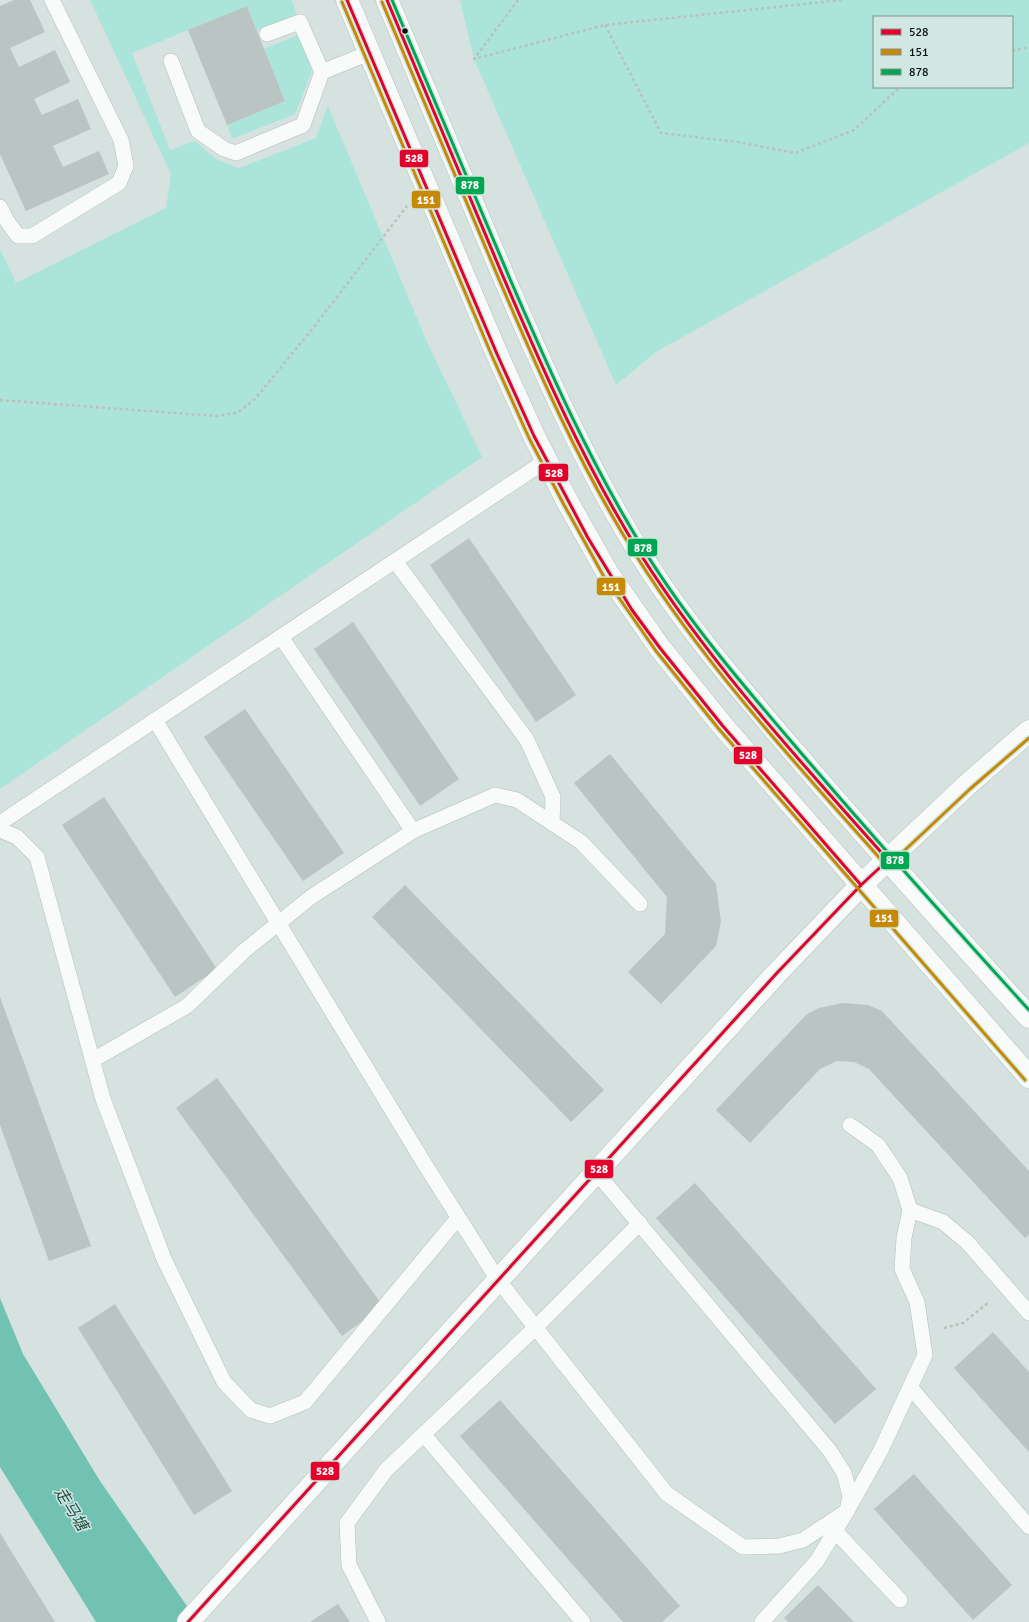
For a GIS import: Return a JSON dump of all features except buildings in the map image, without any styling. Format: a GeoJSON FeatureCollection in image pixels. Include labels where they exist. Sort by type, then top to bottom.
{"type":"FeatureCollection","features":[{"type":"Feature","properties":{"kind":"main road"},"geometry":{"type":"LineString","coordinates":[[347,0],[497,354],[547,460],[607,572],[660,648],[727,731],[1029,1077]]}},
{"type":"Feature","properties":{"kind":"main road"},"geometry":{"type":"LineString","coordinates":[[387,0],[530,340],[568,420],[620,520],[663,589],[689,626],[755,707],[888,860],[1029,1017]]}},
{"type":"Feature","properties":{"kind":"main road"},"geometry":{"type":"LineString","coordinates":[[188,1622],[776,974],[861,885],[967,785],[1029,731]]}},
{"type":"Feature","properties":{"kind":"lane"},"geometry":{"type":"LineString","coordinates":[[0,207],[6,221],[18,236],[32,236],[119,183],[126,166],[121,140],[52,0]]}},
{"type":"Feature","properties":{"kind":"lane"},"geometry":{"type":"LineString","coordinates":[[171,61],[198,131],[224,149],[236,153],[303,125],[322,72],[300,22],[267,34]]}},
{"type":"Feature","properties":{"kind":"lane"},"geometry":{"type":"LineString","coordinates":[[322,72],[369,53]]}},
{"type":"Feature","properties":{"kind":"lane"},"geometry":{"type":"LineString","coordinates":[[0,823],[547,460]]}},
{"type":"Feature","properties":{"kind":"lane"},"geometry":{"type":"LineString","coordinates":[[395,561],[527,740],[553,797],[552,823]]}},
{"type":"Feature","properties":{"kind":"lane"},"geometry":{"type":"LineString","coordinates":[[281,637],[413,831]]}},
{"type":"Feature","properties":{"kind":"lane"},"geometry":{"type":"LineString","coordinates":[[155,720],[277,924],[458,1218],[498,1280],[666,1494],[744,1547],[779,1546],[803,1540],[846,1511],[850,1496],[844,1473],[830,1451],[596,1172]]}},
{"type":"Feature","properties":{"kind":"lane"},"geometry":{"type":"LineString","coordinates":[[93,1060],[187,1006],[244,950],[311,897],[413,831],[495,795],[517,800],[581,842],[640,904]]}},
{"type":"Feature","properties":{"kind":"lane"},"geometry":{"type":"LineString","coordinates":[[0,830],[17,837],[37,857],[103,1099],[164,1259],[224,1382],[251,1410],[270,1416],[305,1402],[458,1218]]}},
{"type":"Feature","properties":{"kind":"lane"},"geometry":{"type":"LineString","coordinates":[[762,1622],[817,1561],[882,1450],[925,1355],[917,1302],[902,1269],[904,1238],[910,1210],[900,1178],[878,1144],[850,1125]]}},
{"type":"Feature","properties":{"kind":"lane"},"geometry":{"type":"LineString","coordinates":[[910,1210],[943,1222],[967,1242],[1029,1313]]}},
{"type":"Feature","properties":{"kind":"lane"},"geometry":{"type":"LineString","coordinates":[[378,1622],[349,1565],[347,1523],[386,1470],[535,1328],[640,1223]]}},
{"type":"Feature","properties":{"kind":"lane"},"geometry":{"type":"LineString","coordinates":[[911,1388],[1029,1527]]}},
{"type":"Feature","properties":{"kind":"lane"},"geometry":{"type":"LineString","coordinates":[[424,1434],[583,1622]]}},
{"type":"Feature","properties":{"kind":"lane"},"geometry":{"type":"LineString","coordinates":[[835,1531],[900,1600]]}},
{"type":"Feature","properties":{"kind":"path"},"geometry":{"type":"LineString","coordinates":[[518,0],[474,59],[605,25],[842,0]]}},
{"type":"Feature","properties":{"kind":"path"},"geometry":{"type":"LineString","coordinates":[[605,25],[661,133],[737,142],[794,153],[854,130],[899,88]]}},
{"type":"Feature","properties":{"kind":"path"},"geometry":{"type":"LineString","coordinates":[[1013,50],[1029,47]]}},
{"type":"Feature","properties":{"kind":"path"},"geometry":{"type":"LineString","coordinates":[[0,400],[216,416],[237,413],[255,398],[314,328],[424,184]]}},
{"type":"Feature","properties":{"kind":"path"},"geometry":{"type":"LineString","coordinates":[[922,1334],[963,1323],[984,1307],[1005,1286]]}},
{"type":"Feature","properties":{"kind":"shaded area"},"geometry":{"type":"Polygon","coordinates":[[[90,0],[291,0],[297,14],[257,30],[247,6],[132,53],[170,150],[195,141],[216,159],[239,168],[316,138],[328,106],[427,342],[482,457],[0,789],[0,249],[16,283],[166,208],[171,174],[90,0]]]}},
{"type":"Feature","properties":{"kind":"shaded area"},"geometry":{"type":"Polygon","coordinates":[[[460,0],[1029,0],[1029,143],[656,352],[616,385],[474,59],[460,0]]]}},
{"type":"Feature","properties":{"kind":"shaded area"},"geometry":{"type":"Polygon","coordinates":[[[298,35],[312,71],[295,114],[232,139],[227,125],[285,101],[264,49],[298,35]]]}},
{"type":"Feature","properties":{"kind":"water","name":"走马塘"},"geometry":{"type":"Polygon","coordinates":[[[0,1298],[23,1354],[100,1481],[198,1622],[96,1622],[0,1467],[0,1298]]]}},
{"type":"Feature","properties":{"kind":"transit line","name":"528"},"geometry":{"type":"LineString","coordinates":[[347,0],[497,354],[534,436],[588,538],[632,610],[660,648],[722,725],[861,885]]}},
{"type":"Feature","properties":{"kind":"transit line","name":"528"},"geometry":{"type":"LineString","coordinates":[[188,1622],[776,974],[861,885],[888,860],[790,749],[727,674],[668,596],[641,555],[601,487],[549,382],[533,346],[387,0]]}},
{"type":"Feature","properties":{"kind":"transit line","name":"878"},"geometry":{"type":"LineString","coordinates":[[392,0],[510,279],[556,383],[606,484],[644,550],[697,627],[756,700],[882,846],[1029,1010]]}},
{"type":"Feature","properties":{"kind":"transit line","name":"151"},"geometry":{"type":"LineString","coordinates":[[342,2],[492,356],[529,438],[603,575],[656,651],[718,728],[1025,1080]]}},
{"type":"Feature","properties":{"kind":"transit line","name":"151"},"geometry":{"type":"LineString","coordinates":[[382,2],[529,349],[545,385],[597,490],[637,557],[664,598],[723,677],[786,752],[884,863],[889,865],[970,789],[1029,738]]}}]}
